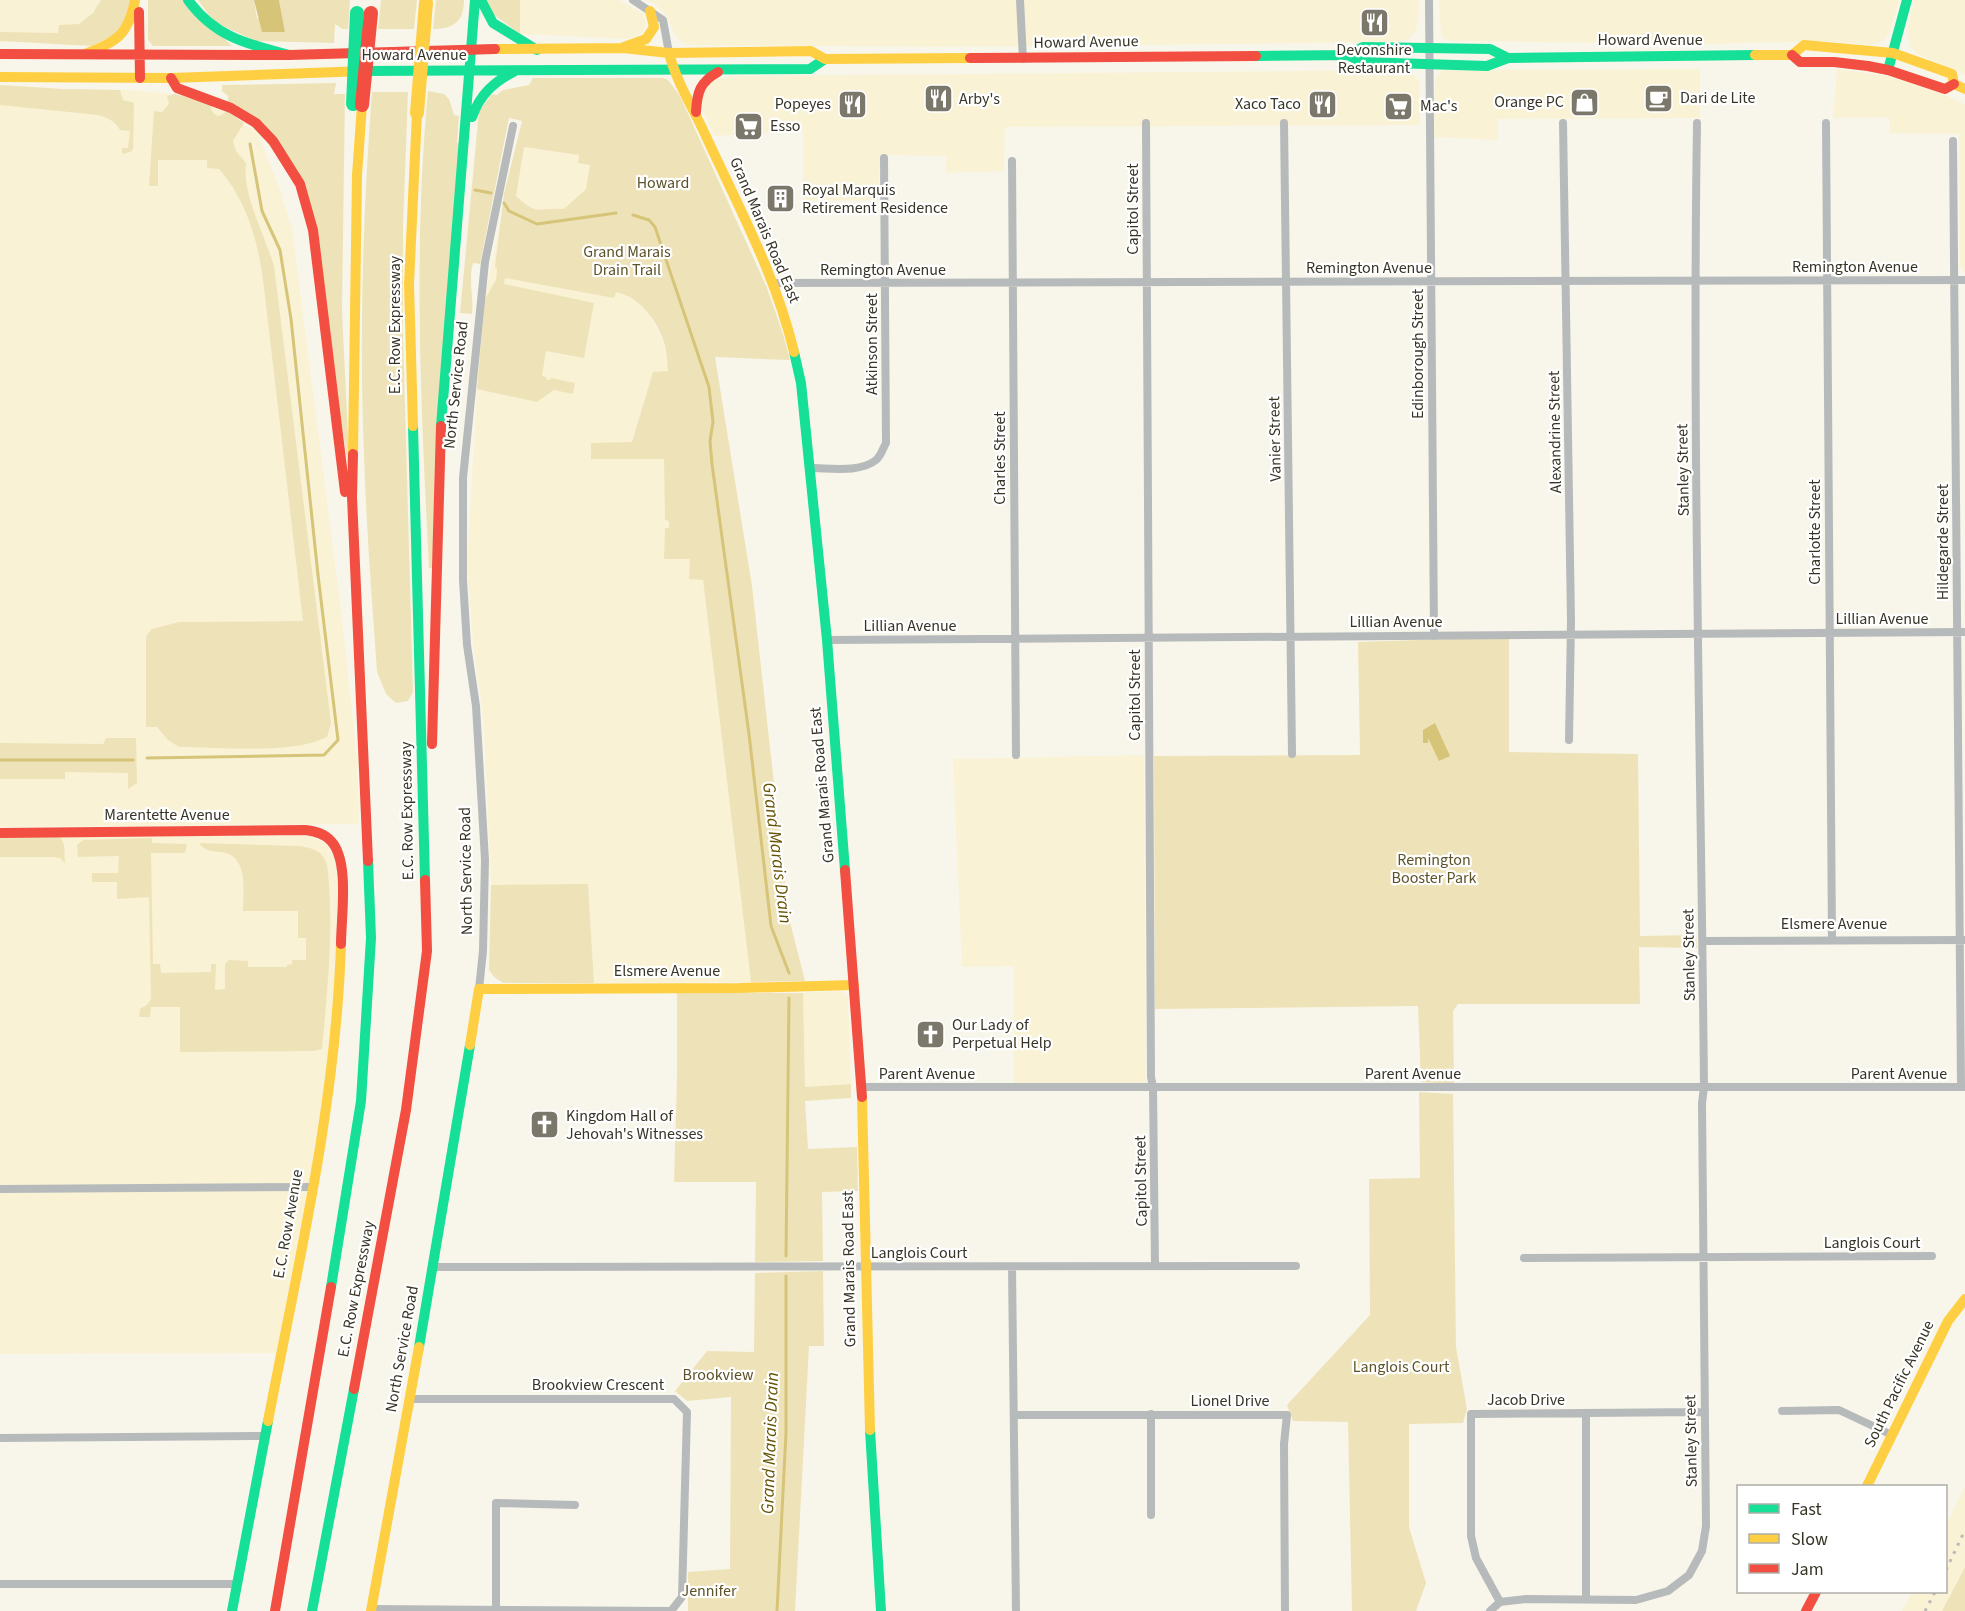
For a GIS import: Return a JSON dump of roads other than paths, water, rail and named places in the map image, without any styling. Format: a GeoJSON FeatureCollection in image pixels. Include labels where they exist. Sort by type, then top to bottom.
{"type":"FeatureCollection","features":[{"type":"Feature","properties":{"kind":"main road"},"geometry":{"type":"LineString","coordinates":[[137,0],[140,78]]}},
{"type":"Feature","properties":{"kind":"main road"},"geometry":{"type":"LineString","coordinates":[[85,54],[114,42],[124,34],[132,22],[137,0]]}},
{"type":"Feature","properties":{"kind":"main road"},"geometry":{"type":"LineString","coordinates":[[188,0],[205,22],[218,32],[243,42],[289,55]]}},
{"type":"Feature","properties":{"kind":"main road"},"geometry":{"type":"LineString","coordinates":[[427,951],[440,434],[475,0]]}},
{"type":"Feature","properties":{"kind":"main road"},"geometry":{"type":"LineString","coordinates":[[481,0],[493,23],[537,50]]}},
{"type":"Feature","properties":{"kind":"main road"},"geometry":{"type":"LineString","coordinates":[[1888,70],[1906,0]]}},
{"type":"Feature","properties":{"kind":"main road","name":"E.C. Row Expressway"},"geometry":{"type":"LineString","coordinates":[[312,1611],[406,1110],[427,951],[409,284],[417,113],[426,2]]}},
{"type":"Feature","properties":{"kind":"main road","name":"E.C. Row Expressway"},"geometry":{"type":"LineString","coordinates":[[275,1611],[323,1339],[361,1101],[371,938],[352,498],[358,105],[365,6]]}},
{"type":"Feature","properties":{"kind":"main road"},"geometry":{"type":"LineString","coordinates":[[623,48],[646,39],[654,27],[650,11]]}},
{"type":"Feature","properties":{"kind":"main road","name":"Howard Avenue"},"geometry":{"type":"LineString","coordinates":[[1348,55],[1361,62],[1487,66],[1508,58],[1792,55],[1804,45],[1893,52],[1952,74],[1959,87],[1945,89],[1888,70],[1834,62],[1800,62],[1792,55]]}},
{"type":"Feature","properties":{"kind":"main road","name":"Howard Avenue"},"geometry":{"type":"LineString","coordinates":[[0,54],[289,55],[472,49],[623,48],[669,53],[811,51],[825,59],[1023,59],[1348,55],[1363,47],[1490,50],[1508,58]]}},
{"type":"Feature","properties":{"kind":"main road","name":"Grand Marais Road East"},"geometry":{"type":"LineString","coordinates":[[669,53],[673,70],[773,283],[789,332],[801,383],[827,640],[862,1087],[871,1452],[881,1611]]}},
{"type":"Feature","properties":{"kind":"main road","name":"Howard Avenue"},"geometry":{"type":"LineString","coordinates":[[0,77],[171,78],[339,72],[810,69],[825,59]]}},
{"type":"Feature","properties":{"kind":"main road"},"geometry":{"type":"LineString","coordinates":[[696,115],[696,95],[704,79],[722,70]]}},
{"type":"Feature","properties":{"kind":"main road"},"geometry":{"type":"LineString","coordinates":[[465,140],[477,102],[493,83],[515,71]]}},
{"type":"Feature","properties":{"kind":"main road"},"geometry":{"type":"LineString","coordinates":[[171,78],[177,88],[231,108],[256,123],[273,141],[300,184],[313,230],[358,618]]}},
{"type":"Feature","properties":{"kind":"main road","name":"Marentette Avenue"},"geometry":{"type":"LineString","coordinates":[[0,832],[305,830],[325,835],[332,841]]}},
{"type":"Feature","properties":{"kind":"main road","name":"E.C. Row Avenue"},"geometry":{"type":"LineString","coordinates":[[232,1611],[312,1187],[333,1058],[341,972],[342,881],[338,852],[332,841]]}},
{"type":"Feature","properties":{"kind":"main road","name":"Elsmere Avenue"},"geometry":{"type":"LineString","coordinates":[[480,988],[738,988],[854,985]]}},
{"type":"Feature","properties":{"kind":"main road","name":"North Service Road"},"geometry":{"type":"LineString","coordinates":[[371,1610],[410,1399],[480,988]]}},
{"type":"Feature","properties":{"kind":"main road","name":"South Pacific Avenue"},"geometry":{"type":"LineString","coordinates":[[1867,1485],[1948,1321],[1965,1299]]}},
{"type":"Feature","properties":{"kind":"main road"},"geometry":{"type":"LineString","coordinates":[[1806,1611],[1815,1593]]}},
{"type":"Feature","properties":{"kind":"street","name":"Grand Marais Road East"},"geometry":{"type":"LineString","coordinates":[[633,0],[663,20],[669,53]]}},
{"type":"Feature","properties":{"kind":"street"},"geometry":{"type":"LineString","coordinates":[[1020,0],[1023,59]]}},
{"type":"Feature","properties":{"kind":"street","name":"Edinborough Street"},"geometry":{"type":"LineString","coordinates":[[1429,0],[1434,636]]}},
{"type":"Feature","properties":{"kind":"street","name":"Capitol Street"},"geometry":{"type":"LineString","coordinates":[[1146,123],[1151,1067],[1155,1266]]}},
{"type":"Feature","properties":{"kind":"street","name":"Vanier Street"},"geometry":{"type":"LineString","coordinates":[[1284,123],[1292,754]]}},
{"type":"Feature","properties":{"kind":"street","name":"Alexandrine Street"},"geometry":{"type":"LineString","coordinates":[[1563,123],[1571,635],[1569,740]]}},
{"type":"Feature","properties":{"kind":"street","name":"Stanley Street"},"geometry":{"type":"LineString","coordinates":[[1500,1602],[1526,1599],[1636,1599],[1668,1592],[1689,1575],[1702,1551],[1706,1526],[1702,1103],[1704,1087],[1703,941],[1694,281],[1697,123]]}},
{"type":"Feature","properties":{"kind":"street","name":"Charlotte Street"},"geometry":{"type":"LineString","coordinates":[[1826,123],[1832,940]]}},
{"type":"Feature","properties":{"kind":"street","name":"North Service Road"},"geometry":{"type":"LineString","coordinates":[[480,988],[485,860],[476,706],[467,645],[462,580],[463,478],[484,262],[513,126]]}},
{"type":"Feature","properties":{"kind":"street","name":"Hildegarde Street"},"geometry":{"type":"LineString","coordinates":[[1953,141],[1961,632],[1963,1087]]}},
{"type":"Feature","properties":{"kind":"street","name":"Atkinson Street"},"geometry":{"type":"LineString","coordinates":[[810,468],[857,468],[868,465],[878,458],[886,443],[884,158]]}},
{"type":"Feature","properties":{"kind":"street","name":"Charles Street"},"geometry":{"type":"LineString","coordinates":[[1012,161],[1016,755]]}},
{"type":"Feature","properties":{"kind":"street","name":"Remington Avenue"},"geometry":{"type":"LineString","coordinates":[[773,283],[1965,280]]}},
{"type":"Feature","properties":{"kind":"street","name":"Lillian Avenue"},"geometry":{"type":"LineString","coordinates":[[827,640],[1961,632]]}},
{"type":"Feature","properties":{"kind":"street","name":"Elsmere Avenue"},"geometry":{"type":"LineString","coordinates":[[1703,941],[1963,940]]}},
{"type":"Feature","properties":{"kind":"street","name":"Parent Avenue"},"geometry":{"type":"LineString","coordinates":[[862,1087],[1963,1087]]}},
{"type":"Feature","properties":{"kind":"street"},"geometry":{"type":"LineString","coordinates":[[0,1190],[312,1187]]}},
{"type":"Feature","properties":{"kind":"street","name":"Langlois Court"},"geometry":{"type":"LineString","coordinates":[[1524,1258],[1932,1256]]}},
{"type":"Feature","properties":{"kind":"street","name":"Langlois Court"},"geometry":{"type":"LineString","coordinates":[[433,1267],[1296,1266]]}},
{"type":"Feature","properties":{"kind":"street"},"geometry":{"type":"LineString","coordinates":[[1012,1267],[1016,1611]]}},
{"type":"Feature","properties":{"kind":"street","name":"Brookview Crescent"},"geometry":{"type":"LineString","coordinates":[[410,1399],[674,1399],[687,1412],[682,1597],[671,1611]]}},
{"type":"Feature","properties":{"kind":"street"},"geometry":{"type":"LineString","coordinates":[[1782,1411],[1839,1410],[1892,1435]]}},
{"type":"Feature","properties":{"kind":"street","name":"Jacob Drive"},"geometry":{"type":"LineString","coordinates":[[1500,1602],[1476,1558],[1471,1536],[1471,1414],[1704,1412]]}},
{"type":"Feature","properties":{"kind":"street"},"geometry":{"type":"LineString","coordinates":[[1586,1413],[1586,1599]]}},
{"type":"Feature","properties":{"kind":"street"},"geometry":{"type":"LineString","coordinates":[[1151,1414],[1151,1515]]}},
{"type":"Feature","properties":{"kind":"street","name":"Lionel Drive"},"geometry":{"type":"LineString","coordinates":[[1014,1415],[1287,1415],[1284,1444],[1285,1611]]}},
{"type":"Feature","properties":{"kind":"street"},"geometry":{"type":"LineString","coordinates":[[0,1438],[265,1436]]}},
{"type":"Feature","properties":{"kind":"street"},"geometry":{"type":"LineString","coordinates":[[496,1610],[496,1503],[575,1505]]}},
{"type":"Feature","properties":{"kind":"street"},"geometry":{"type":"LineString","coordinates":[[0,1584],[237,1584]]}},
{"type":"Feature","properties":{"kind":"street"},"geometry":{"type":"LineString","coordinates":[[1490,1611],[1500,1602]]}},
{"type":"Feature","properties":{"kind":"street"},"geometry":{"type":"LineString","coordinates":[[371,1610],[671,1611]]}},
{"type":"Feature","properties":{"kind":"waterway"},"geometry":{"type":"LineString","coordinates":[[147,758],[324,755],[338,740],[291,319],[280,250],[262,211],[250,144]]}},
{"type":"Feature","properties":{"kind":"waterway"},"geometry":{"type":"LineString","coordinates":[[475,190],[491,193]]}},
{"type":"Feature","properties":{"kind":"waterway"},"geometry":{"type":"LineString","coordinates":[[504,203],[509,211],[537,224],[616,213]]}},
{"type":"Feature","properties":{"kind":"waterway"},"geometry":{"type":"LineString","coordinates":[[633,215],[649,220],[655,227],[709,387],[713,422],[710,441],[712,464],[749,734],[771,926],[789,973]]}},
{"type":"Feature","properties":{"kind":"waterway"},"geometry":{"type":"LineString","coordinates":[[0,760],[133,760]]}},
{"type":"Feature","properties":{"kind":"waterway","name":"Grand Marais Drain"},"geometry":{"type":"LineString","coordinates":[[786,1256],[789,998]]}},
{"type":"Feature","properties":{"kind":"waterway","name":"Grand Marais Drain"},"geometry":{"type":"LineString","coordinates":[[777,1611],[786,1433],[786,1276]]}},
{"type":"Feature","properties":{"kind":"railway"},"geometry":{"type":"LineString","coordinates":[[1947,1568],[1965,1530]]}},
{"type":"Feature","properties":{"kind":"railway"},"geometry":{"type":"LineString","coordinates":[[1925,1611],[1934,1593]]}},
{"type":"Feature","properties":{"kind":"place","name":"Devonshire Restaurant"},"geometry":{"type":"Point","coordinates":[1374,22]}},
{"type":"Feature","properties":{"kind":"place","name":"Dari de Lite"},"geometry":{"type":"Point","coordinates":[1659,98]}},
{"type":"Feature","properties":{"kind":"place","name":"Arby's"},"geometry":{"type":"Point","coordinates":[938,99]}},
{"type":"Feature","properties":{"kind":"place","name":"Orange PC"},"geometry":{"type":"Point","coordinates":[1585,102]}},
{"type":"Feature","properties":{"kind":"place","name":"Popeyes"},"geometry":{"type":"Point","coordinates":[852,104]}},
{"type":"Feature","properties":{"kind":"place","name":"Xaco Taco"},"geometry":{"type":"Point","coordinates":[1322,104]}},
{"type":"Feature","properties":{"kind":"place","name":"Mac's"},"geometry":{"type":"Point","coordinates":[1399,106]}},
{"type":"Feature","properties":{"kind":"place","name":"Esso"},"geometry":{"type":"Point","coordinates":[749,126]}},
{"type":"Feature","properties":{"kind":"place","name":"Royal Marquis Retirement Residence"},"geometry":{"type":"Point","coordinates":[781,199]}},
{"type":"Feature","properties":{"kind":"place","name":"Our Lady of Perpetual Help"},"geometry":{"type":"Point","coordinates":[931,1034]}},
{"type":"Feature","properties":{"kind":"place","name":"Kingdom Hall of Jehovah's Witnesses"},"geometry":{"type":"Point","coordinates":[545,1125]}},
{"type":"Feature","properties":{"kind":"park label","name":"Howard"},"geometry":{"type":"Point","coordinates":[663,183]}},
{"type":"Feature","properties":{"kind":"park label","name":"Grand Marais Drain Trail"},"geometry":{"type":"Point","coordinates":[627,261]}},
{"type":"Feature","properties":{"kind":"park label","name":"Remington Booster Park"},"geometry":{"type":"Point","coordinates":[1434,869]}},
{"type":"Feature","properties":{"kind":"park label","name":"Brookview"},"geometry":{"type":"Point","coordinates":[718,1375]}},
{"type":"Feature","properties":{"kind":"park label","name":"Jennifer"},"geometry":{"type":"Point","coordinates":[709,1591]}}]}
